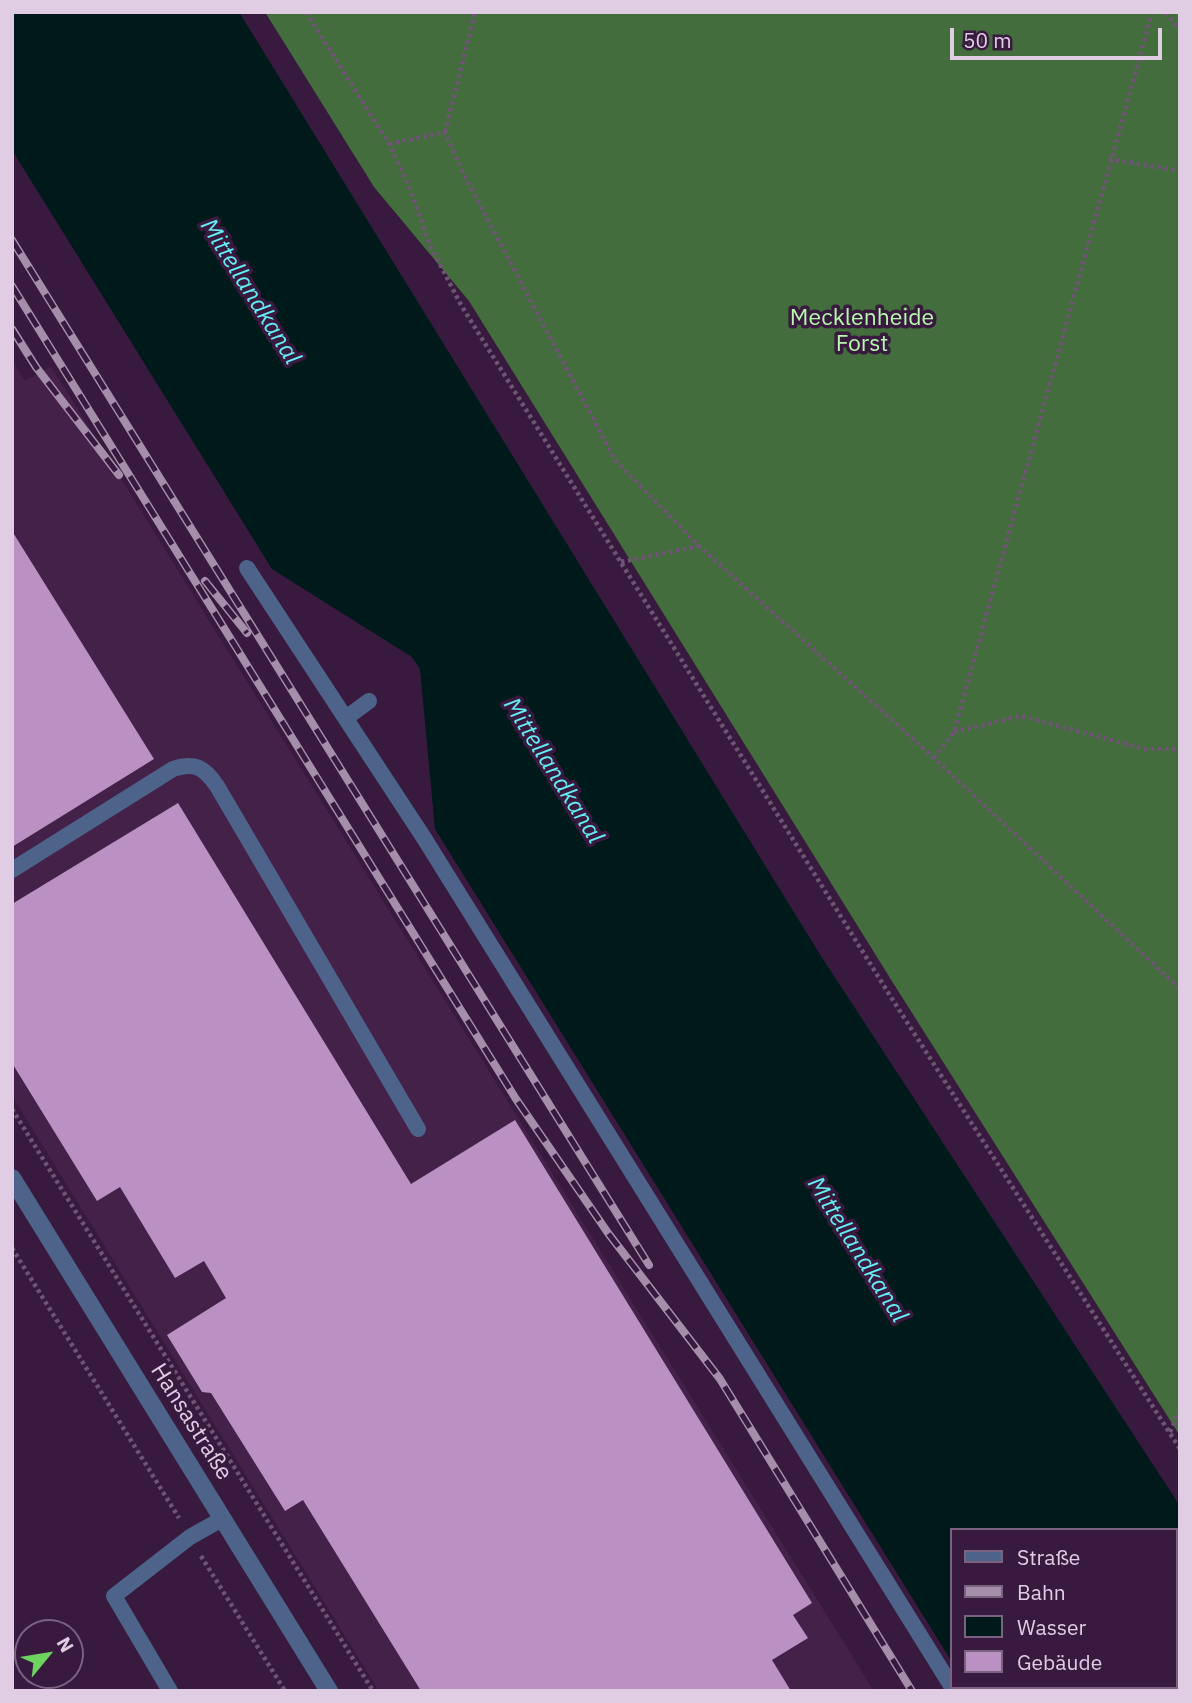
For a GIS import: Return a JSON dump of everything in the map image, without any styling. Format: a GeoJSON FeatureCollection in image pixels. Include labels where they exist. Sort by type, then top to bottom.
{"type":"FeatureCollection","features":[{"type":"Feature","properties":{"kind":"street","name":"Hansastraße"},"geometry":{"type":"LineString","coordinates":[[12,1178],[329,1691]]}},
{"type":"Feature","properties":{"kind":"lane"},"geometry":{"type":"LineString","coordinates":[[247,568],[439,861],[950,1683]]}},
{"type":"Feature","properties":{"kind":"lane"},"geometry":{"type":"LineString","coordinates":[[346,718],[369,701]]}},
{"type":"Feature","properties":{"kind":"lane"},"geometry":{"type":"LineString","coordinates":[[12,870],[173,769],[189,764],[198,766],[217,786],[418,1129]]}},
{"type":"Feature","properties":{"kind":"lane"},"geometry":{"type":"LineString","coordinates":[[170,1691],[114,1596],[190,1537],[222,1520]]}},
{"type":"Feature","properties":{"kind":"path"},"geometry":{"type":"LineString","coordinates":[[306,12],[389,144],[409,186],[429,243],[461,305],[889,994],[1180,1449]]}},
{"type":"Feature","properties":{"kind":"path"},"geometry":{"type":"LineString","coordinates":[[475,12],[445,132],[461,169],[615,460],[699,546],[934,758],[1180,989]]}},
{"type":"Feature","properties":{"kind":"path"},"geometry":{"type":"LineString","coordinates":[[934,758],[954,732],[1109,159],[1152,12]]}},
{"type":"Feature","properties":{"kind":"path"},"geometry":{"type":"LineString","coordinates":[[1166,12],[1180,30]]}},
{"type":"Feature","properties":{"kind":"path"},"geometry":{"type":"LineString","coordinates":[[389,144],[445,132]]}},
{"type":"Feature","properties":{"kind":"path"},"geometry":{"type":"LineString","coordinates":[[1109,159],[1180,171]]}},
{"type":"Feature","properties":{"kind":"path"},"geometry":{"type":"LineString","coordinates":[[621,562],[699,546]]}},
{"type":"Feature","properties":{"kind":"path"},"geometry":{"type":"LineString","coordinates":[[954,732],[1021,716],[1144,749],[1180,749]]}},
{"type":"Feature","properties":{"kind":"path"},"geometry":{"type":"LineString","coordinates":[[12,1109],[373,1691]]}},
{"type":"Feature","properties":{"kind":"path"},"geometry":{"type":"LineString","coordinates":[[12,1248],[285,1691]]}},
{"type":"Feature","properties":{"kind":"path"},"geometry":{"type":"LineString","coordinates":[[1170,1433],[1180,1409]]}},
{"type":"Feature","properties":{"kind":"shaded area"},"geometry":{"type":"Polygon","coordinates":[[[12,360],[25,381],[51,366],[874,1691],[379,1691],[12,1096],[12,360]]]}},
{"type":"Feature","properties":{"kind":"green space","name":"Mecklenheide Forst"},"geometry":{"type":"Polygon","coordinates":[[[265,12],[1180,12],[1180,1436],[895,986],[469,301],[374,187],[265,12]]]}},
{"type":"Feature","properties":{"kind":"water","name":"Mittellandkanal"},"geometry":{"type":"Polygon","coordinates":[[[12,12],[239,12],[819,953],[1180,1506],[1180,1691],[970,1691],[969,1689],[1178,1689],[1178,1528],[950,1528],[950,1659],[435,829],[420,669],[412,657],[272,569],[12,150],[12,12]]]}},
{"type":"Feature","properties":{"kind":"building"},"geometry":{"type":"Polygon","coordinates":[[[12,531],[154,759],[12,847],[12,531]]]}},
{"type":"Feature","properties":{"kind":"building"},"geometry":{"type":"Polygon","coordinates":[[[178,803],[411,1184],[515,1120],[812,1603],[793,1615],[808,1638],[772,1660],[791,1691],[421,1691],[303,1500],[285,1511],[211,1393],[202,1392],[167,1335],[226,1298],[204,1261],[175,1278],[120,1187],[97,1201],[12,1063],[12,904],[178,803]]]}},
{"type":"Feature","properties":{"kind":"railway"},"geometry":{"type":"LineString","coordinates":[[12,240],[649,1265]]}},
{"type":"Feature","properties":{"kind":"railway"},"geometry":{"type":"LineString","coordinates":[[12,286],[516,1099],[608,1233],[720,1379],[912,1691]]}},
{"type":"Feature","properties":{"kind":"railway"},"geometry":{"type":"LineString","coordinates":[[12,329],[36,367],[119,475]]}},
{"type":"Feature","properties":{"kind":"railway"},"geometry":{"type":"LineString","coordinates":[[205,581],[247,633]]}}]}
